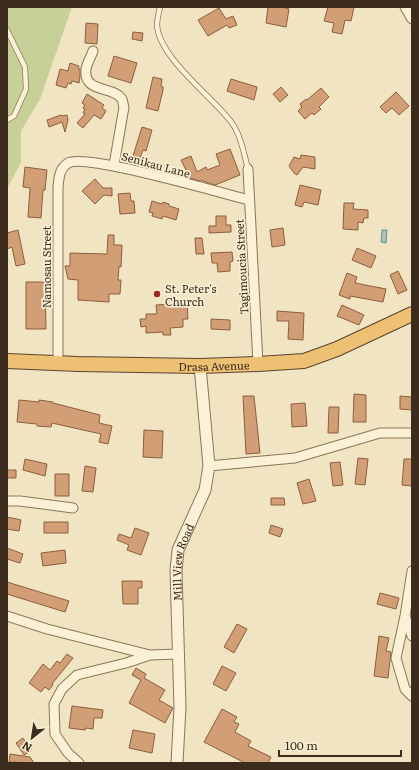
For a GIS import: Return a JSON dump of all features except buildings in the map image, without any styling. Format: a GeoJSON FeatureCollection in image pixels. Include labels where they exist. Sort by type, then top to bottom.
{"type":"FeatureCollection","features":[{"type":"Feature","properties":{"kind":"highway","name":"Drasa Avenue"},"geometry":{"type":"LineString","coordinates":[[7,361],[200,366],[304,361],[337,349],[412,314]]}},
{"type":"Feature","properties":{"kind":"street"},"geometry":{"type":"LineString","coordinates":[[405,7],[412,19]]}},
{"type":"Feature","properties":{"kind":"street"},"geometry":{"type":"LineString","coordinates":[[93,51],[86,69],[87,78],[92,84],[114,93],[122,99],[124,107],[114,165]]}},
{"type":"Feature","properties":{"kind":"street","name":"Senikau Lane"},"geometry":{"type":"LineString","coordinates":[[60,172],[67,164],[75,161],[114,165],[249,200]]}},
{"type":"Feature","properties":{"kind":"street","name":"Tagimoucia Street"},"geometry":{"type":"LineString","coordinates":[[248,169],[258,364]]}},
{"type":"Feature","properties":{"kind":"street","name":"Namosau Street"},"geometry":{"type":"LineString","coordinates":[[58,363],[58,187],[60,172]]}},
{"type":"Feature","properties":{"kind":"street","name":"Mill View Road"},"geometry":{"type":"LineString","coordinates":[[177,763],[180,707],[176,572],[178,550],[205,490],[209,466],[200,366]]}},
{"type":"Feature","properties":{"kind":"street"},"geometry":{"type":"LineString","coordinates":[[209,466],[296,458],[380,433],[412,433]]}},
{"type":"Feature","properties":{"kind":"street"},"geometry":{"type":"LineString","coordinates":[[7,501],[20,501],[73,508]]}},
{"type":"Feature","properties":{"kind":"street"},"geometry":{"type":"LineString","coordinates":[[412,571],[405,616],[396,658],[405,689],[412,696]]}},
{"type":"Feature","properties":{"kind":"street"},"geometry":{"type":"LineString","coordinates":[[7,616],[47,629],[150,655]]}},
{"type":"Feature","properties":{"kind":"street"},"geometry":{"type":"LineString","coordinates":[[405,616],[412,636]]}},
{"type":"Feature","properties":{"kind":"street"},"geometry":{"type":"LineString","coordinates":[[79,763],[68,753],[55,734],[54,704],[62,689],[77,675],[150,655],[178,654]]}},
{"type":"Feature","properties":{"kind":"lane"},"geometry":{"type":"LineString","coordinates":[[160,7],[157,25],[163,44],[199,89],[221,109],[233,125],[240,141],[248,169]]}},
{"type":"Feature","properties":{"kind":"lane"},"geometry":{"type":"LineString","coordinates":[[7,30],[15,43],[25,67],[26,89],[14,116],[7,120]]}},
{"type":"Feature","properties":{"kind":"green space"},"geometry":{"type":"Polygon","coordinates":[[[7,7],[72,7],[40,99],[21,131],[21,162],[7,189],[7,7]]]}},
{"type":"Feature","properties":{"kind":"water"},"geometry":{"type":"Polygon","coordinates":[[[382,230],[387,230],[386,243],[381,242],[382,230]]]}},
{"type":"Feature","properties":{"kind":"place","name":"St. Peter's Church"},"geometry":{"type":"Point","coordinates":[157,294]}}]}
